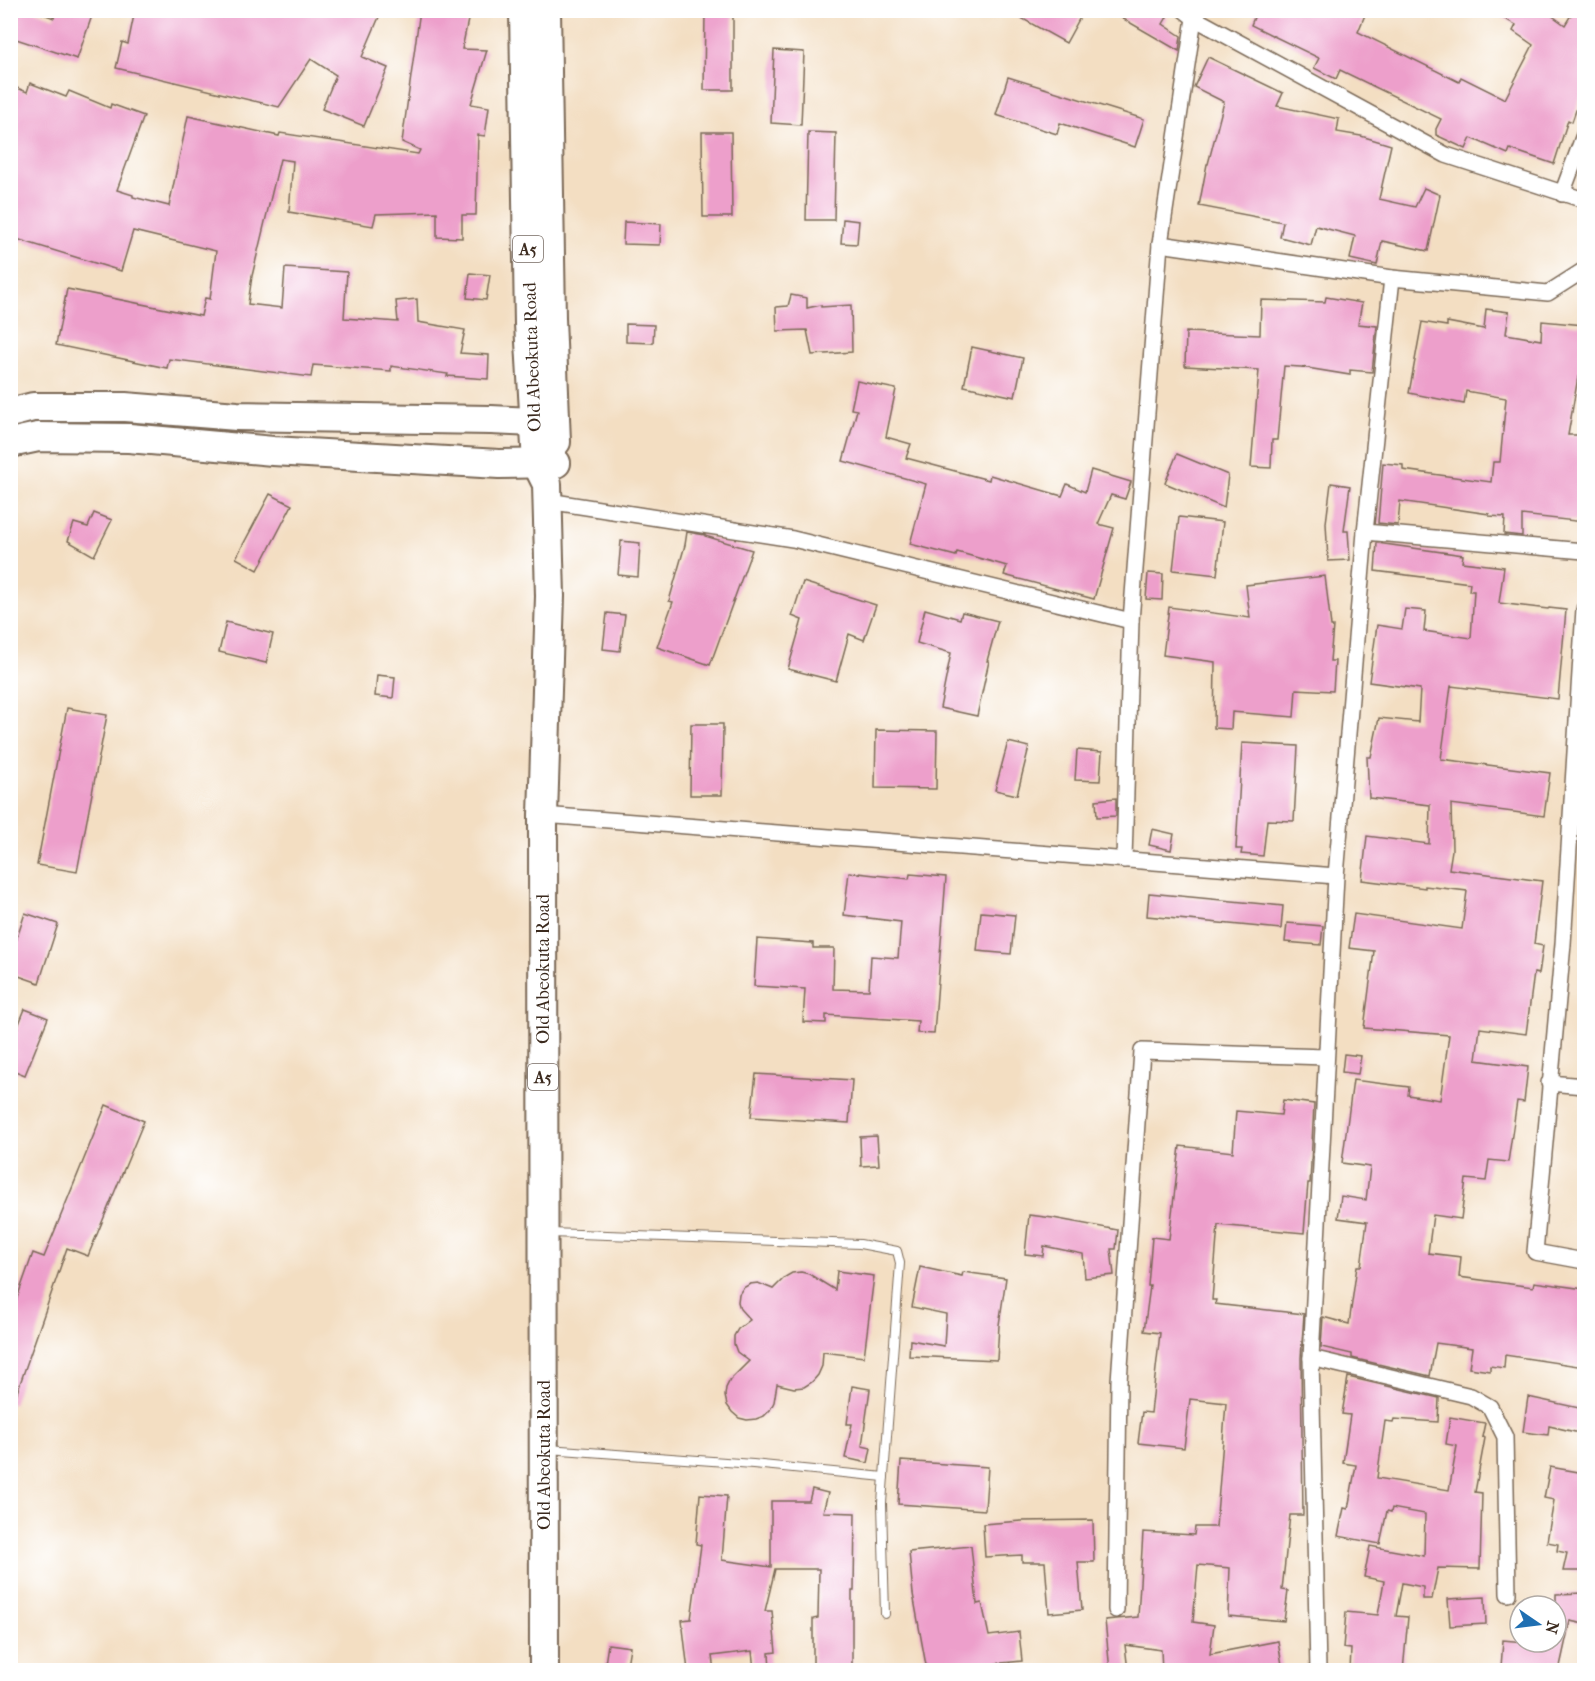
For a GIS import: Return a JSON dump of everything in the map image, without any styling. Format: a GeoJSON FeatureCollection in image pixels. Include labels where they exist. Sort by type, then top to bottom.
{"type":"FeatureCollection","features":[{"type":"Feature","properties":{"kind":"highway","name":"Old Abeokuta Road"},"geometry":{"type":"LineString","coordinates":[[524,10],[529,312],[533,394],[544,423]]}},
{"type":"Feature","properties":{"kind":"highway","name":"Old Abeokuta Road"},"geometry":{"type":"LineString","coordinates":[[544,1671],[543,815],[550,596],[544,423],[551,318],[546,10]]}},
{"type":"Feature","properties":{"kind":"highway"},"geometry":{"type":"LineString","coordinates":[[491,420],[521,405],[533,394]]}},
{"type":"Feature","properties":{"kind":"highway"},"geometry":{"type":"LineString","coordinates":[[10,413],[33,407],[125,407],[237,416],[544,423]]}},
{"type":"Feature","properties":{"kind":"highway"},"geometry":{"type":"LineString","coordinates":[[10,443],[38,437],[129,438],[273,451],[499,465],[547,478]]}},
{"type":"Feature","properties":{"kind":"street"},"geometry":{"type":"LineString","coordinates":[[1124,860],[1131,621],[1160,244],[1189,14],[1446,155],[1584,200]]}},
{"type":"Feature","properties":{"kind":"street"},"geometry":{"type":"LineString","coordinates":[[1562,194],[1584,135]]}},
{"type":"Feature","properties":{"kind":"street"},"geometry":{"type":"LineString","coordinates":[[1160,244],[1392,278],[1548,292],[1584,270]]}},
{"type":"Feature","properties":{"kind":"street"},"geometry":{"type":"LineString","coordinates":[[1318,1671],[1311,1358],[1326,1057],[1336,876],[1365,532],[1392,278]]}},
{"type":"Feature","properties":{"kind":"street"},"geometry":{"type":"LineString","coordinates":[[547,478],[1131,621]]}},
{"type":"Feature","properties":{"kind":"street"},"geometry":{"type":"LineString","coordinates":[[1365,532],[1584,551]]}},
{"type":"Feature","properties":{"kind":"street"},"geometry":{"type":"LineString","coordinates":[[1584,609],[1563,944],[1535,1252],[1584,1261]]}},
{"type":"Feature","properties":{"kind":"street"},"geometry":{"type":"LineString","coordinates":[[543,815],[1336,876]]}},
{"type":"Feature","properties":{"kind":"street"},"geometry":{"type":"LineString","coordinates":[[1116,1610],[1119,1381],[1142,1051],[1326,1057]]}},
{"type":"Feature","properties":{"kind":"street"},"geometry":{"type":"LineString","coordinates":[[1549,1083],[1584,1086]]}},
{"type":"Feature","properties":{"kind":"street"},"geometry":{"type":"LineString","coordinates":[[1311,1358],[1472,1396],[1490,1407],[1505,1437],[1508,1594]]}},
{"type":"Feature","properties":{"kind":"lane"},"geometry":{"type":"LineString","coordinates":[[543,1232],[860,1244],[897,1251],[900,1263],[882,1503],[885,1614]]}},
{"type":"Feature","properties":{"kind":"lane"},"geometry":{"type":"LineString","coordinates":[[544,1448],[753,1464],[884,1477]]}},
{"type":"Feature","properties":{"kind":"building"},"geometry":{"type":"Polygon","coordinates":[[[10,10],[33,10],[54,18],[56,10],[94,10],[77,59],[10,37],[10,10]]]}},
{"type":"Feature","properties":{"kind":"building"},"geometry":{"type":"Polygon","coordinates":[[[135,10],[382,10],[362,57],[388,68],[364,126],[322,109],[336,75],[311,59],[279,107],[116,68],[122,42],[128,44],[135,10]]]}},
{"type":"Feature","properties":{"kind":"building"},"geometry":{"type":"Polygon","coordinates":[[[420,10],[470,10],[462,49],[487,50],[471,104],[489,107],[485,136],[478,135],[476,215],[462,215],[462,238],[437,237],[437,212],[376,214],[373,226],[289,212],[293,161],[280,159],[252,276],[248,304],[282,308],[285,268],[347,272],[344,318],[398,322],[396,301],[417,299],[418,322],[465,330],[460,353],[489,355],[488,379],[447,376],[448,374],[391,366],[391,371],[313,365],[311,377],[169,359],[167,368],[56,345],[67,289],[201,316],[205,298],[210,299],[216,251],[133,231],[121,271],[10,237],[10,85],[27,92],[30,83],[66,97],[69,91],[110,108],[111,104],[144,116],[117,190],[133,195],[133,197],[169,206],[188,116],[279,136],[280,133],[418,154],[420,150],[402,142],[420,10]]]}},
{"type":"Feature","properties":{"kind":"building"},"geometry":{"type":"Polygon","coordinates":[[[705,10],[733,10],[733,90],[704,90],[705,10]]]}},
{"type":"Feature","properties":{"kind":"building"},"geometry":{"type":"Polygon","coordinates":[[[1007,10],[1084,10],[1066,43],[1007,10]]]}},
{"type":"Feature","properties":{"kind":"building"},"geometry":{"type":"Polygon","coordinates":[[[1108,10],[1154,10],[1167,17],[1163,24],[1181,36],[1179,51],[1108,10]]]}},
{"type":"Feature","properties":{"kind":"building"},"geometry":{"type":"Polygon","coordinates":[[[1257,10],[1367,10],[1358,32],[1459,82],[1461,77],[1505,99],[1533,45],[1513,31],[1516,25],[1489,10],[1544,10],[1565,25],[1574,10],[1584,10],[1584,87],[1572,122],[1568,120],[1554,164],[1510,149],[1508,154],[1471,138],[1466,149],[1436,135],[1441,119],[1340,70],[1336,79],[1314,68],[1319,58],[1251,25],[1257,10]]]}},
{"type":"Feature","properties":{"kind":"building"},"geometry":{"type":"Polygon","coordinates":[[[774,50],[804,52],[801,125],[771,123],[774,50]]]}},
{"type":"Feature","properties":{"kind":"building"},"geometry":{"type":"Polygon","coordinates":[[[1208,57],[1283,93],[1277,106],[1339,119],[1337,132],[1391,145],[1379,199],[1415,207],[1424,188],[1440,195],[1428,251],[1382,241],[1377,265],[1350,259],[1355,236],[1316,226],[1311,245],[1280,237],[1283,222],[1199,206],[1207,164],[1224,102],[1194,87],[1208,57]]]}},
{"type":"Feature","properties":{"kind":"building"},"geometry":{"type":"Polygon","coordinates":[[[1008,77],[1144,119],[1135,147],[1060,123],[1057,134],[996,115],[1008,77]]]}},
{"type":"Feature","properties":{"kind":"building"},"geometry":{"type":"Polygon","coordinates":[[[702,132],[731,132],[732,217],[703,217],[702,132]]]}},
{"type":"Feature","properties":{"kind":"building"},"geometry":{"type":"Polygon","coordinates":[[[808,132],[836,133],[834,220],[806,220],[808,132]]]}},
{"type":"Feature","properties":{"kind":"building"},"geometry":{"type":"Polygon","coordinates":[[[843,219],[859,221],[857,244],[841,243],[843,219]]]}},
{"type":"Feature","properties":{"kind":"building"},"geometry":{"type":"Polygon","coordinates":[[[624,222],[661,224],[660,245],[623,244],[624,222]]]}},
{"type":"Feature","properties":{"kind":"building"},"geometry":{"type":"Polygon","coordinates":[[[470,273],[490,275],[486,300],[467,298],[470,273]]]}},
{"type":"Feature","properties":{"kind":"building"},"geometry":{"type":"Polygon","coordinates":[[[791,295],[807,298],[807,308],[821,305],[821,307],[851,305],[852,352],[812,355],[807,330],[777,331],[776,307],[788,306],[791,295]]]}},
{"type":"Feature","properties":{"kind":"building"},"geometry":{"type":"Polygon","coordinates":[[[1326,297],[1362,303],[1358,324],[1377,326],[1372,372],[1350,370],[1350,375],[1284,366],[1277,440],[1272,440],[1271,468],[1251,467],[1259,370],[1185,366],[1186,332],[1260,335],[1261,300],[1325,302],[1326,297]]]}},
{"type":"Feature","properties":{"kind":"building"},"geometry":{"type":"Polygon","coordinates":[[[1486,309],[1509,312],[1506,334],[1541,340],[1542,321],[1584,325],[1584,377],[1578,377],[1568,435],[1584,435],[1584,522],[1522,515],[1522,536],[1504,534],[1505,517],[1400,501],[1398,525],[1378,523],[1383,463],[1403,465],[1403,470],[1491,482],[1493,462],[1500,462],[1506,398],[1466,391],[1464,404],[1409,393],[1422,322],[1447,326],[1447,322],[1484,329],[1486,309]]]}},
{"type":"Feature","properties":{"kind":"building"},"geometry":{"type":"Polygon","coordinates":[[[626,324],[654,325],[653,343],[626,342],[626,324]]]}},
{"type":"Feature","properties":{"kind":"building"},"geometry":{"type":"Polygon","coordinates":[[[972,347],[1023,358],[1015,397],[964,386],[972,347]]]}},
{"type":"Feature","properties":{"kind":"building"},"geometry":{"type":"Polygon","coordinates":[[[857,381],[896,389],[886,437],[911,444],[906,458],[989,480],[990,475],[1062,496],[1067,484],[1085,492],[1091,470],[1131,482],[1125,499],[1111,495],[1098,524],[1114,528],[1094,599],[1004,575],[1007,566],[957,552],[956,556],[910,544],[926,484],[843,461],[857,410],[851,409],[857,381]]]}},
{"type":"Feature","properties":{"kind":"building"},"geometry":{"type":"Polygon","coordinates":[[[1177,454],[1228,475],[1224,508],[1165,483],[1177,454]]]}},
{"type":"Feature","properties":{"kind":"building"},"geometry":{"type":"Polygon","coordinates":[[[1331,483],[1350,486],[1344,531],[1348,531],[1350,560],[1328,561],[1326,523],[1331,483]]]}},
{"type":"Feature","properties":{"kind":"building"},"geometry":{"type":"Polygon","coordinates":[[[270,494],[292,505],[258,570],[236,558],[270,494]]]}},
{"type":"Feature","properties":{"kind":"building"},"geometry":{"type":"Polygon","coordinates":[[[94,513],[112,520],[94,556],[68,541],[74,523],[88,527],[94,513]]]}},
{"type":"Feature","properties":{"kind":"building"},"geometry":{"type":"Polygon","coordinates":[[[1179,517],[1223,522],[1217,575],[1173,570],[1179,517]]]}},
{"type":"Feature","properties":{"kind":"building"},"geometry":{"type":"Polygon","coordinates":[[[687,532],[705,535],[752,550],[710,665],[657,647],[673,602],[669,601],[687,532]]]}},
{"type":"Feature","properties":{"kind":"building"},"geometry":{"type":"Polygon","coordinates":[[[621,541],[640,543],[638,577],[618,575],[621,541]]]}},
{"type":"Feature","properties":{"kind":"building"},"geometry":{"type":"Polygon","coordinates":[[[1377,543],[1463,555],[1462,562],[1504,567],[1499,603],[1566,610],[1558,699],[1451,686],[1441,759],[1550,773],[1544,816],[1451,804],[1452,850],[1449,869],[1542,881],[1534,944],[1543,946],[1539,974],[1534,973],[1526,1034],[1480,1028],[1476,1060],[1528,1067],[1524,1102],[1517,1101],[1508,1162],[1489,1160],[1486,1181],[1466,1179],[1461,1219],[1433,1215],[1428,1253],[1461,1257],[1459,1277],[1533,1287],[1534,1282],[1584,1289],[1584,1367],[1505,1355],[1504,1368],[1490,1366],[1490,1371],[1469,1368],[1472,1348],[1436,1343],[1430,1376],[1352,1358],[1352,1354],[1321,1347],[1323,1317],[1349,1324],[1357,1266],[1361,1266],[1367,1222],[1338,1218],[1341,1196],[1366,1200],[1370,1167],[1342,1163],[1353,1080],[1409,1087],[1408,1095],[1440,1100],[1449,1035],[1364,1028],[1374,951],[1349,948],[1354,914],[1462,929],[1467,891],[1362,880],[1367,836],[1429,844],[1430,805],[1369,798],[1367,757],[1371,757],[1379,718],[1418,722],[1420,689],[1369,682],[1377,625],[1402,629],[1405,609],[1426,611],[1424,631],[1471,638],[1474,591],[1469,591],[1470,583],[1375,571],[1377,543]]]}},
{"type":"Feature","properties":{"kind":"building"},"geometry":{"type":"Polygon","coordinates":[[[1148,573],[1163,574],[1162,600],[1146,599],[1148,573]]]}},
{"type":"Feature","properties":{"kind":"building"},"geometry":{"type":"Polygon","coordinates":[[[1325,576],[1331,626],[1333,626],[1330,661],[1335,661],[1333,691],[1296,689],[1294,717],[1232,712],[1231,729],[1214,728],[1215,662],[1163,655],[1169,607],[1250,618],[1246,585],[1325,576]]]}},
{"type":"Feature","properties":{"kind":"building"},"geometry":{"type":"Polygon","coordinates":[[[803,582],[876,605],[864,640],[849,634],[836,681],[788,669],[802,620],[792,616],[803,582]]]}},
{"type":"Feature","properties":{"kind":"building"},"geometry":{"type":"Polygon","coordinates":[[[925,609],[960,619],[962,612],[998,621],[987,661],[989,661],[977,716],[940,708],[951,653],[917,643],[925,609]]]}},
{"type":"Feature","properties":{"kind":"building"},"geometry":{"type":"Polygon","coordinates":[[[607,613],[625,615],[620,651],[603,649],[607,613]]]}},
{"type":"Feature","properties":{"kind":"building"},"geometry":{"type":"Polygon","coordinates":[[[226,622],[273,634],[266,663],[219,652],[226,622]]]}},
{"type":"Feature","properties":{"kind":"building"},"geometry":{"type":"Polygon","coordinates":[[[377,675],[395,677],[393,698],[375,696],[377,675]]]}},
{"type":"Feature","properties":{"kind":"building"},"geometry":{"type":"Polygon","coordinates":[[[67,708],[107,715],[77,872],[37,865],[67,708]]]}},
{"type":"Feature","properties":{"kind":"building"},"geometry":{"type":"Polygon","coordinates":[[[691,724],[723,724],[722,795],[690,795],[691,724]]]}},
{"type":"Feature","properties":{"kind":"building"},"geometry":{"type":"Polygon","coordinates":[[[876,730],[937,731],[936,789],[875,788],[876,730]]]}},
{"type":"Feature","properties":{"kind":"building"},"geometry":{"type":"Polygon","coordinates":[[[1008,742],[1029,747],[1017,795],[995,790],[1008,742]]]}},
{"type":"Feature","properties":{"kind":"building"},"geometry":{"type":"Polygon","coordinates":[[[1242,743],[1298,746],[1294,821],[1267,820],[1263,856],[1241,854],[1242,849],[1236,849],[1242,743]]]}},
{"type":"Feature","properties":{"kind":"building"},"geometry":{"type":"Polygon","coordinates":[[[1077,750],[1102,752],[1100,781],[1075,780],[1077,750]]]}},
{"type":"Feature","properties":{"kind":"building"},"geometry":{"type":"Polygon","coordinates":[[[1116,798],[1116,816],[1097,817],[1096,800],[1116,798]]]}},
{"type":"Feature","properties":{"kind":"building"},"geometry":{"type":"Polygon","coordinates":[[[1152,829],[1174,834],[1171,850],[1149,845],[1152,829]]]}},
{"type":"Feature","properties":{"kind":"building"},"geometry":{"type":"Polygon","coordinates":[[[849,872],[909,879],[910,874],[946,877],[934,1034],[917,1033],[918,1021],[826,1015],[826,1023],[803,1022],[805,989],[754,986],[757,939],[813,943],[813,948],[834,948],[833,989],[869,990],[871,956],[898,958],[901,922],[844,915],[849,872]]]}},
{"type":"Feature","properties":{"kind":"building"},"geometry":{"type":"Polygon","coordinates":[[[1149,893],[1283,906],[1281,929],[1147,916],[1149,893]]]}},
{"type":"Feature","properties":{"kind":"building"},"geometry":{"type":"Polygon","coordinates":[[[981,912],[1015,915],[1011,954],[977,951],[981,912]]]}},
{"type":"Feature","properties":{"kind":"building"},"geometry":{"type":"Polygon","coordinates":[[[25,913],[58,924],[39,983],[10,973],[10,960],[25,913]]]}},
{"type":"Feature","properties":{"kind":"building"},"geometry":{"type":"Polygon","coordinates":[[[1287,923],[1323,926],[1321,945],[1285,942],[1287,923]]]}},
{"type":"Feature","properties":{"kind":"building"},"geometry":{"type":"Polygon","coordinates":[[[25,1009],[48,1018],[25,1075],[10,1069],[10,1046],[25,1009]]]}},
{"type":"Feature","properties":{"kind":"building"},"geometry":{"type":"Polygon","coordinates":[[[1344,1054],[1361,1056],[1358,1074],[1342,1072],[1344,1054]]]}},
{"type":"Feature","properties":{"kind":"building"},"geometry":{"type":"Polygon","coordinates":[[[756,1074],[852,1080],[849,1123],[751,1117],[756,1074]]]}},
{"type":"Feature","properties":{"kind":"building"},"geometry":{"type":"Polygon","coordinates":[[[1283,1100],[1314,1104],[1310,1183],[1308,1183],[1304,1233],[1218,1225],[1212,1300],[1216,1300],[1215,1304],[1304,1314],[1301,1358],[1303,1515],[1290,1515],[1282,1590],[1288,1591],[1284,1621],[1228,1616],[1230,1568],[1198,1565],[1193,1622],[1214,1625],[1210,1654],[1278,1641],[1283,1671],[1162,1671],[1161,1650],[1125,1645],[1128,1671],[1110,1671],[1105,1620],[1138,1617],[1143,1532],[1194,1535],[1195,1527],[1216,1527],[1226,1403],[1190,1399],[1184,1448],[1138,1443],[1142,1412],[1151,1413],[1160,1333],[1144,1331],[1150,1286],[1148,1286],[1152,1237],[1169,1239],[1180,1146],[1233,1152],[1236,1111],[1281,1115],[1283,1100]]]}},
{"type":"Feature","properties":{"kind":"building"},"geometry":{"type":"Polygon","coordinates":[[[106,1105],[144,1121],[88,1256],[67,1248],[13,1404],[10,1404],[10,1318],[33,1253],[44,1257],[106,1105]]]}},
{"type":"Feature","properties":{"kind":"building"},"geometry":{"type":"Polygon","coordinates":[[[877,1136],[879,1165],[861,1166],[860,1137],[877,1136]]]}},
{"type":"Feature","properties":{"kind":"building"},"geometry":{"type":"Polygon","coordinates":[[[1029,1215],[1118,1230],[1116,1249],[1111,1249],[1114,1275],[1085,1278],[1083,1254],[1044,1246],[1043,1256],[1025,1254],[1029,1215]]]}},
{"type":"Feature","properties":{"kind":"building"},"geometry":{"type":"Polygon","coordinates":[[[920,1267],[962,1276],[963,1272],[1006,1278],[999,1325],[997,1360],[909,1356],[910,1340],[944,1346],[946,1314],[912,1307],[920,1267]]]}},
{"type":"Feature","properties":{"kind":"building"},"geometry":{"type":"Polygon","coordinates":[[[837,1271],[874,1276],[864,1357],[823,1352],[822,1366],[812,1382],[804,1387],[794,1388],[777,1384],[774,1402],[764,1416],[747,1420],[739,1418],[727,1405],[725,1396],[730,1380],[749,1361],[737,1352],[734,1344],[734,1336],[738,1329],[750,1320],[740,1309],[738,1302],[743,1288],[758,1283],[773,1289],[785,1277],[801,1272],[809,1274],[835,1290],[837,1271]]]}},
{"type":"Feature","properties":{"kind":"building"},"geometry":{"type":"Polygon","coordinates":[[[1348,1377],[1439,1398],[1438,1422],[1394,1419],[1393,1422],[1385,1421],[1377,1478],[1449,1490],[1457,1446],[1446,1444],[1450,1417],[1485,1423],[1482,1437],[1485,1438],[1475,1492],[1482,1493],[1480,1569],[1438,1568],[1432,1599],[1423,1599],[1423,1587],[1402,1583],[1396,1616],[1408,1617],[1403,1671],[1350,1671],[1351,1649],[1343,1648],[1346,1612],[1378,1615],[1384,1581],[1364,1577],[1370,1546],[1424,1556],[1425,1514],[1392,1508],[1391,1512],[1387,1511],[1380,1544],[1338,1536],[1344,1508],[1348,1509],[1356,1465],[1343,1463],[1350,1415],[1342,1414],[1348,1377]]]}},
{"type":"Feature","properties":{"kind":"building"},"geometry":{"type":"Polygon","coordinates":[[[852,1386],[870,1389],[862,1446],[871,1448],[868,1463],[845,1458],[852,1424],[847,1424],[852,1386]]]}},
{"type":"Feature","properties":{"kind":"building"},"geometry":{"type":"Polygon","coordinates":[[[1528,1397],[1584,1409],[1584,1434],[1549,1426],[1548,1435],[1523,1432],[1528,1397]]]}},
{"type":"Feature","properties":{"kind":"building"},"geometry":{"type":"Polygon","coordinates":[[[901,1461],[988,1467],[985,1510],[898,1504],[901,1461]]]}},
{"type":"Feature","properties":{"kind":"building"},"geometry":{"type":"Polygon","coordinates":[[[1550,1467],[1584,1473],[1580,1514],[1584,1515],[1584,1571],[1563,1571],[1567,1553],[1557,1551],[1558,1544],[1547,1542],[1554,1500],[1544,1498],[1550,1467]]]}},
{"type":"Feature","properties":{"kind":"building"},"geometry":{"type":"Polygon","coordinates":[[[812,1489],[828,1493],[823,1512],[855,1513],[852,1671],[813,1671],[813,1619],[818,1618],[819,1569],[775,1569],[765,1611],[772,1611],[776,1652],[769,1653],[770,1669],[754,1670],[752,1651],[712,1656],[714,1671],[688,1671],[682,1620],[691,1619],[701,1545],[696,1544],[700,1494],[727,1496],[722,1560],[771,1567],[771,1501],[809,1501],[812,1489]]]}},
{"type":"Feature","properties":{"kind":"building"},"geometry":{"type":"Polygon","coordinates":[[[1093,1520],[1094,1562],[1078,1562],[1082,1610],[1049,1613],[1045,1562],[1022,1562],[1022,1555],[985,1557],[983,1524],[1093,1520]]]}},
{"type":"Feature","properties":{"kind":"building"},"geometry":{"type":"Polygon","coordinates":[[[971,1546],[977,1604],[982,1603],[989,1636],[1019,1632],[1022,1661],[992,1664],[993,1671],[927,1671],[913,1594],[909,1552],[971,1546]]]}},
{"type":"Feature","properties":{"kind":"building"},"geometry":{"type":"Polygon","coordinates":[[[1584,1593],[1584,1624],[1570,1621],[1568,1630],[1568,1594],[1556,1594],[1584,1593]]]}},
{"type":"Feature","properties":{"kind":"building"},"geometry":{"type":"Polygon","coordinates":[[[1485,1597],[1486,1624],[1450,1626],[1448,1599],[1485,1597]]]}},
{"type":"Feature","properties":{"kind":"building"},"geometry":{"type":"Polygon","coordinates":[[[1503,1640],[1508,1640],[1508,1654],[1563,1654],[1559,1671],[1501,1667],[1503,1640]]]}},
{"type":"Feature","properties":{"kind":"building"},"geometry":{"type":"Polygon","coordinates":[[[608,1644],[630,1647],[626,1671],[604,1671],[608,1644]]]}}]}
